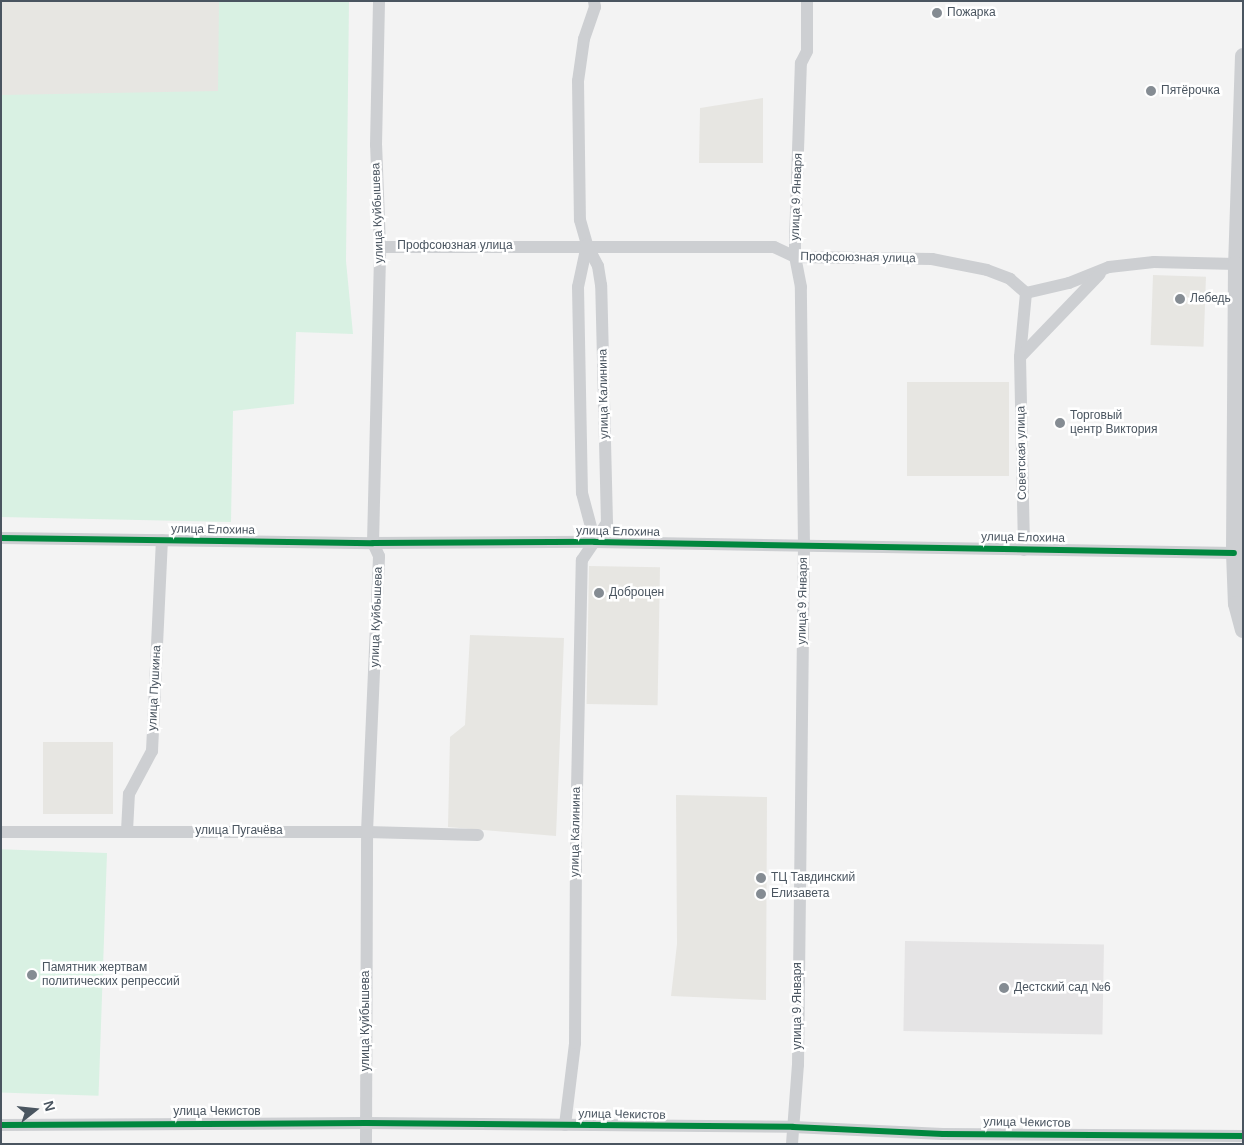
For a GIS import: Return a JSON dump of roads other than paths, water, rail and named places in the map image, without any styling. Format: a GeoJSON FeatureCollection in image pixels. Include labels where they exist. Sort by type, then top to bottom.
{"type":"FeatureCollection","features":[{"type":"Feature","properties":{"kind":"street","name":"улица Куйбышева"},"geometry":{"type":"LineString","coordinates":[[366,1144],[367,832],[379,556],[373,543],[380,247],[376,146],[379,1]]}},
{"type":"Feature","properties":{"kind":"street","name":"улица Калинина"},"geometry":{"type":"LineString","coordinates":[[565,1125],[575,1043],[576,838],[582,560],[596,542],[607,523],[602,285],[598,266],[587,245],[580,220],[578,81],[584,39],[595,7],[594,1]]}},
{"type":"Feature","properties":{"kind":"street","name":"улица 9 Января"},"geometry":{"type":"LineString","coordinates":[[792,1144],[798,1065],[804,547],[801,287],[795,257],[801,63],[807,51],[807,1]]}},
{"type":"Feature","properties":{"kind":"street"},"geometry":{"type":"LineString","coordinates":[[1243,56],[1236,264],[1234,553],[1236,604],[1243,630]]}},
{"type":"Feature","properties":{"kind":"street","name":"Профсоюзная улица"},"geometry":{"type":"LineString","coordinates":[[380,247],[587,245],[774,247],[795,257],[932,259],[987,270],[1010,279],[1026,293]]}},
{"type":"Feature","properties":{"kind":"street","name":"улица Калинина"},"geometry":{"type":"LineString","coordinates":[[587,245],[578,287],[582,493],[596,542]]}},
{"type":"Feature","properties":{"kind":"street"},"geometry":{"type":"LineString","coordinates":[[1026,293],[1069,283],[1109,267],[1154,262],[1236,264]]}},
{"type":"Feature","properties":{"kind":"street"},"geometry":{"type":"LineString","coordinates":[[1020,357],[1062,315],[1091,280],[1109,267]]}},
{"type":"Feature","properties":{"kind":"street","name":"Советская улица"},"geometry":{"type":"LineString","coordinates":[[1024,550],[1020,357],[1026,293]]}},
{"type":"Feature","properties":{"kind":"street","name":"улица Елохина"},"geometry":{"type":"LineString","coordinates":[[1,538],[373,543],[596,542],[1234,553]]}},
{"type":"Feature","properties":{"kind":"street","name":"улица Пушкина"},"geometry":{"type":"LineString","coordinates":[[127,831],[129,794],[152,751],[162,540]]}},
{"type":"Feature","properties":{"kind":"street","name":"улица Пугачёва"},"geometry":{"type":"LineString","coordinates":[[1,832],[367,832],[478,835]]}},
{"type":"Feature","properties":{"kind":"street","name":"улица Чекистов"},"geometry":{"type":"LineString","coordinates":[[1,1125],[366,1122],[793,1128],[943,1134],[1225,1140],[1243,1136]]}},
{"type":"Feature","properties":{"kind":"place","name":"Пожарка"},"geometry":{"type":"Point","coordinates":[937,13]}},
{"type":"Feature","properties":{"kind":"place","name":"Пятёрочка"},"geometry":{"type":"Point","coordinates":[1151,91]}},
{"type":"Feature","properties":{"kind":"place","name":"Лебедь"},"geometry":{"type":"Point","coordinates":[1180,299]}},
{"type":"Feature","properties":{"kind":"place","name":"Торговый центр Виктория"},"geometry":{"type":"Point","coordinates":[1060,423]}},
{"type":"Feature","properties":{"kind":"place","name":"Доброцен"},"geometry":{"type":"Point","coordinates":[599,593]}},
{"type":"Feature","properties":{"kind":"place","name":"ТЦ Тавдинский"},"geometry":{"type":"Point","coordinates":[761,878]}},
{"type":"Feature","properties":{"kind":"place","name":"Елизавета"},"geometry":{"type":"Point","coordinates":[761,894]}},
{"type":"Feature","properties":{"kind":"place","name":"Памятник жертвам политических репрессий"},"geometry":{"type":"Point","coordinates":[32,975]}},
{"type":"Feature","properties":{"kind":"place","name":"Дестский сад №6"},"geometry":{"type":"Point","coordinates":[1004,988]}}]}
